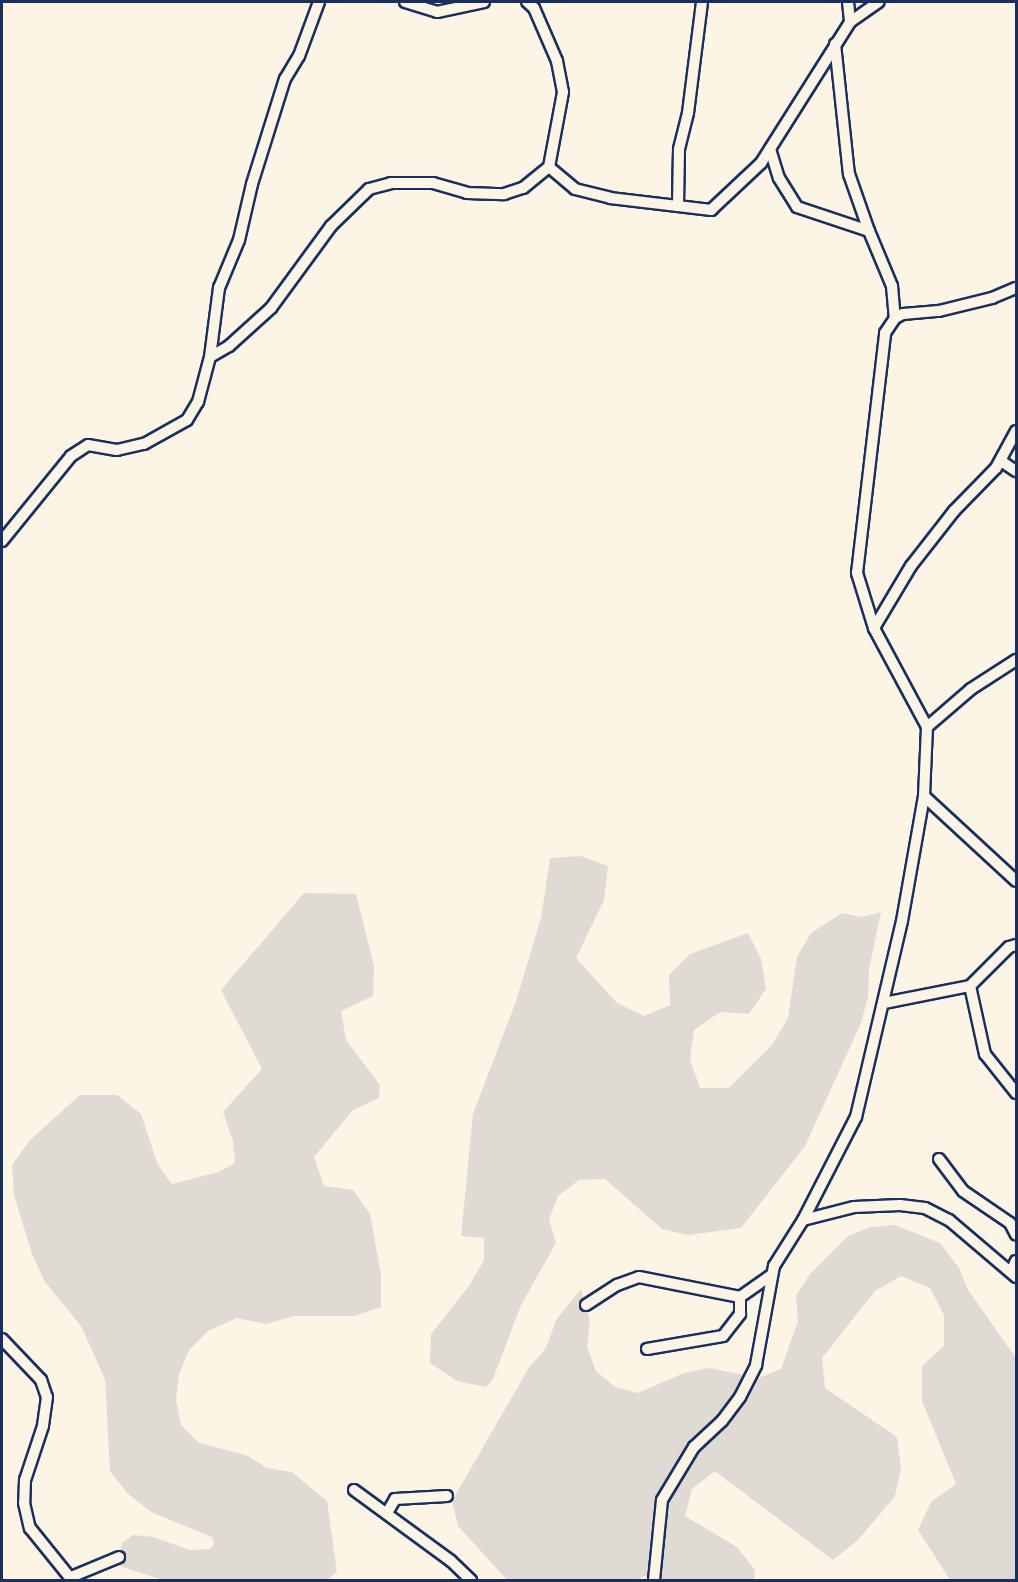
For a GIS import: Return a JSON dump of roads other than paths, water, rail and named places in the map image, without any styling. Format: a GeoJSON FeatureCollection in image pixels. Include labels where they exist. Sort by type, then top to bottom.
{"type":"FeatureCollection","features":[{"type":"Feature","properties":{"kind":"street"},"geometry":{"type":"LineString","coordinates":[[2,541],[71,456],[88,445],[117,450],[134,447],[186,420],[198,402],[210,357],[219,288],[239,240],[252,184],[285,79],[299,56],[319,2]]}},
{"type":"Feature","properties":{"kind":"street"},"geometry":{"type":"LineString","coordinates":[[405,2],[437,12],[484,2]]}},
{"type":"Feature","properties":{"kind":"street"},"geometry":{"type":"LineString","coordinates":[[210,357],[236,340],[271,308],[331,226],[369,189],[391,183],[433,183],[467,193],[504,194],[523,188],[549,167],[563,92],[557,61],[534,8],[527,2]]}},
{"type":"Feature","properties":{"kind":"street"},"geometry":{"type":"LineString","coordinates":[[678,206],[679,149],[690,103],[702,2]]}},
{"type":"Feature","properties":{"kind":"street"},"geometry":{"type":"LineString","coordinates":[[848,2],[850,22]]}},
{"type":"Feature","properties":{"kind":"street"},"geometry":{"type":"LineString","coordinates":[[549,167],[575,189],[610,198],[711,210],[743,182],[770,149],[850,22],[879,2]]}},
{"type":"Feature","properties":{"kind":"street"},"geometry":{"type":"LineString","coordinates":[[654,1581],[662,1500],[694,1446],[722,1421],[740,1397],[756,1365],[772,1275],[786,1242],[804,1220],[865,1095],[924,796],[927,727],[874,628],[857,573],[885,333],[895,318],[892,286],[849,174],[835,44]]}},
{"type":"Feature","properties":{"kind":"street"},"geometry":{"type":"LineString","coordinates":[[770,149],[779,178],[797,207],[869,231]]}},
{"type":"Feature","properties":{"kind":"street"},"geometry":{"type":"LineString","coordinates":[[895,318],[992,298],[1017,288]]}},
{"type":"Feature","properties":{"kind":"street"},"geometry":{"type":"LineString","coordinates":[[874,628],[911,566],[954,511],[1001,461],[1017,431]]}},
{"type":"Feature","properties":{"kind":"street"},"geometry":{"type":"LineString","coordinates":[[1001,461],[1017,471]]}},
{"type":"Feature","properties":{"kind":"street"},"geometry":{"type":"LineString","coordinates":[[927,727],[971,689],[1017,660]]}},
{"type":"Feature","properties":{"kind":"street"},"geometry":{"type":"LineString","coordinates":[[924,796],[1017,881]]}},
{"type":"Feature","properties":{"kind":"street"},"geometry":{"type":"LineString","coordinates":[[884,1003],[970,986],[1010,947],[1017,945]]}},
{"type":"Feature","properties":{"kind":"street"},"geometry":{"type":"LineString","coordinates":[[970,986],[985,1054],[1017,1093]]}},
{"type":"Feature","properties":{"kind":"street"},"geometry":{"type":"LineString","coordinates":[[939,1159],[963,1191],[1010,1223],[1017,1235]]}},
{"type":"Feature","properties":{"kind":"street"},"geometry":{"type":"LineString","coordinates":[[804,1220],[854,1207],[926,1208],[949,1220],[1014,1274],[1017,1261]]}},
{"type":"Feature","properties":{"kind":"street"},"geometry":{"type":"LineString","coordinates":[[586,1305],[617,1285],[639,1277],[740,1297],[772,1275]]}},
{"type":"Feature","properties":{"kind":"street"},"geometry":{"type":"LineString","coordinates":[[647,1349],[723,1336],[740,1314],[740,1297]]}},
{"type":"Feature","properties":{"kind":"street"},"geometry":{"type":"LineString","coordinates":[[2,1339],[41,1380],[47,1396],[43,1426],[25,1480],[24,1503],[30,1528],[71,1579],[119,1557]]}},
{"type":"Feature","properties":{"kind":"street"},"geometry":{"type":"LineString","coordinates":[[354,1490],[387,1513],[471,1581]]}},
{"type":"Feature","properties":{"kind":"street"},"geometry":{"type":"LineString","coordinates":[[387,1513],[395,1499],[447,1496]]}}]}
